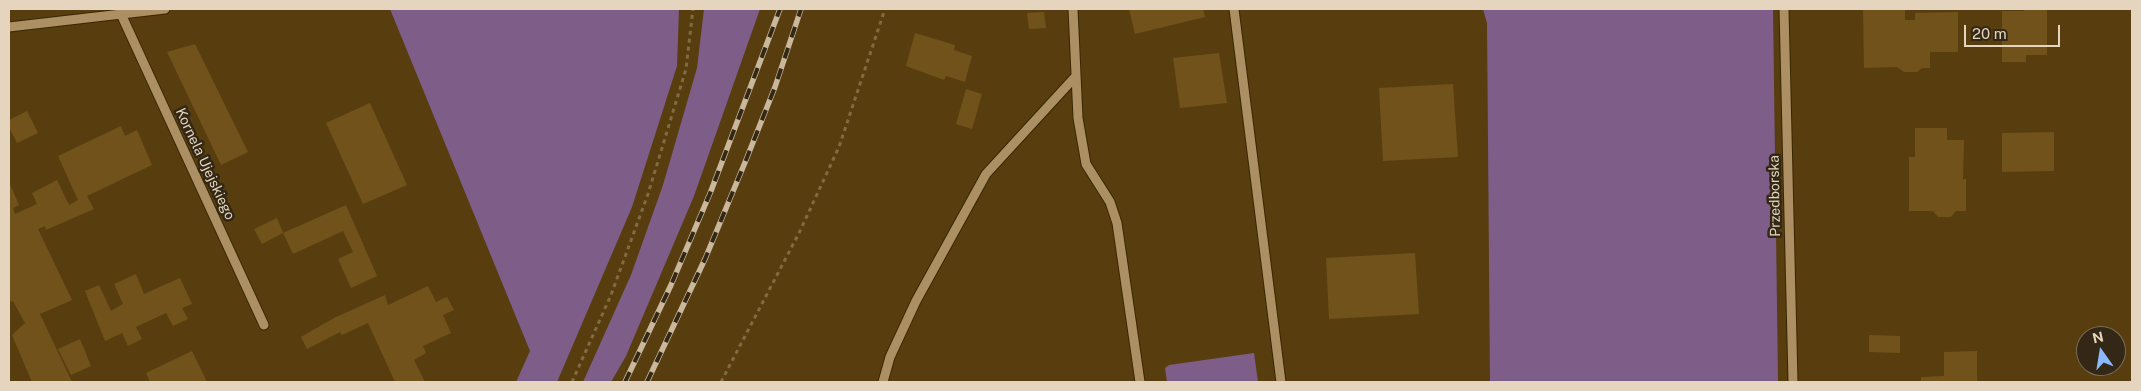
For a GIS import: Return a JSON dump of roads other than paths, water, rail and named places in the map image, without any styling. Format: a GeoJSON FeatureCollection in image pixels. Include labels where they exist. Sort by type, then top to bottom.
{"type":"FeatureCollection","features":[{"type":"Feature","properties":{"kind":"street"},"geometry":{"type":"LineString","coordinates":[[9,27],[165,9]]}},
{"type":"Feature","properties":{"kind":"street"},"geometry":{"type":"LineString","coordinates":[[1073,9],[1078,118],[1086,164],[1110,202],[1117,223],[1140,382]]}},
{"type":"Feature","properties":{"kind":"street"},"geometry":{"type":"LineString","coordinates":[[1234,9],[1281,382]]}},
{"type":"Feature","properties":{"kind":"street","name":"Przedborska"},"geometry":{"type":"LineString","coordinates":[[1784,9],[1793,382]]}},
{"type":"Feature","properties":{"kind":"street","name":"Kornela Ujejskiego"},"geometry":{"type":"LineString","coordinates":[[121,14],[264,325]]}},
{"type":"Feature","properties":{"kind":"street"},"geometry":{"type":"LineString","coordinates":[[883,382],[890,357],[916,301],[986,174],[1075,77]]}},
{"type":"Feature","properties":{"kind":"railway"},"geometry":{"type":"LineString","coordinates":[[625,382],[671,285],[711,191],[780,9]]}},
{"type":"Feature","properties":{"kind":"railway"},"geometry":{"type":"LineString","coordinates":[[647,382],[705,259],[746,160],[775,87],[801,9]]}}]}
